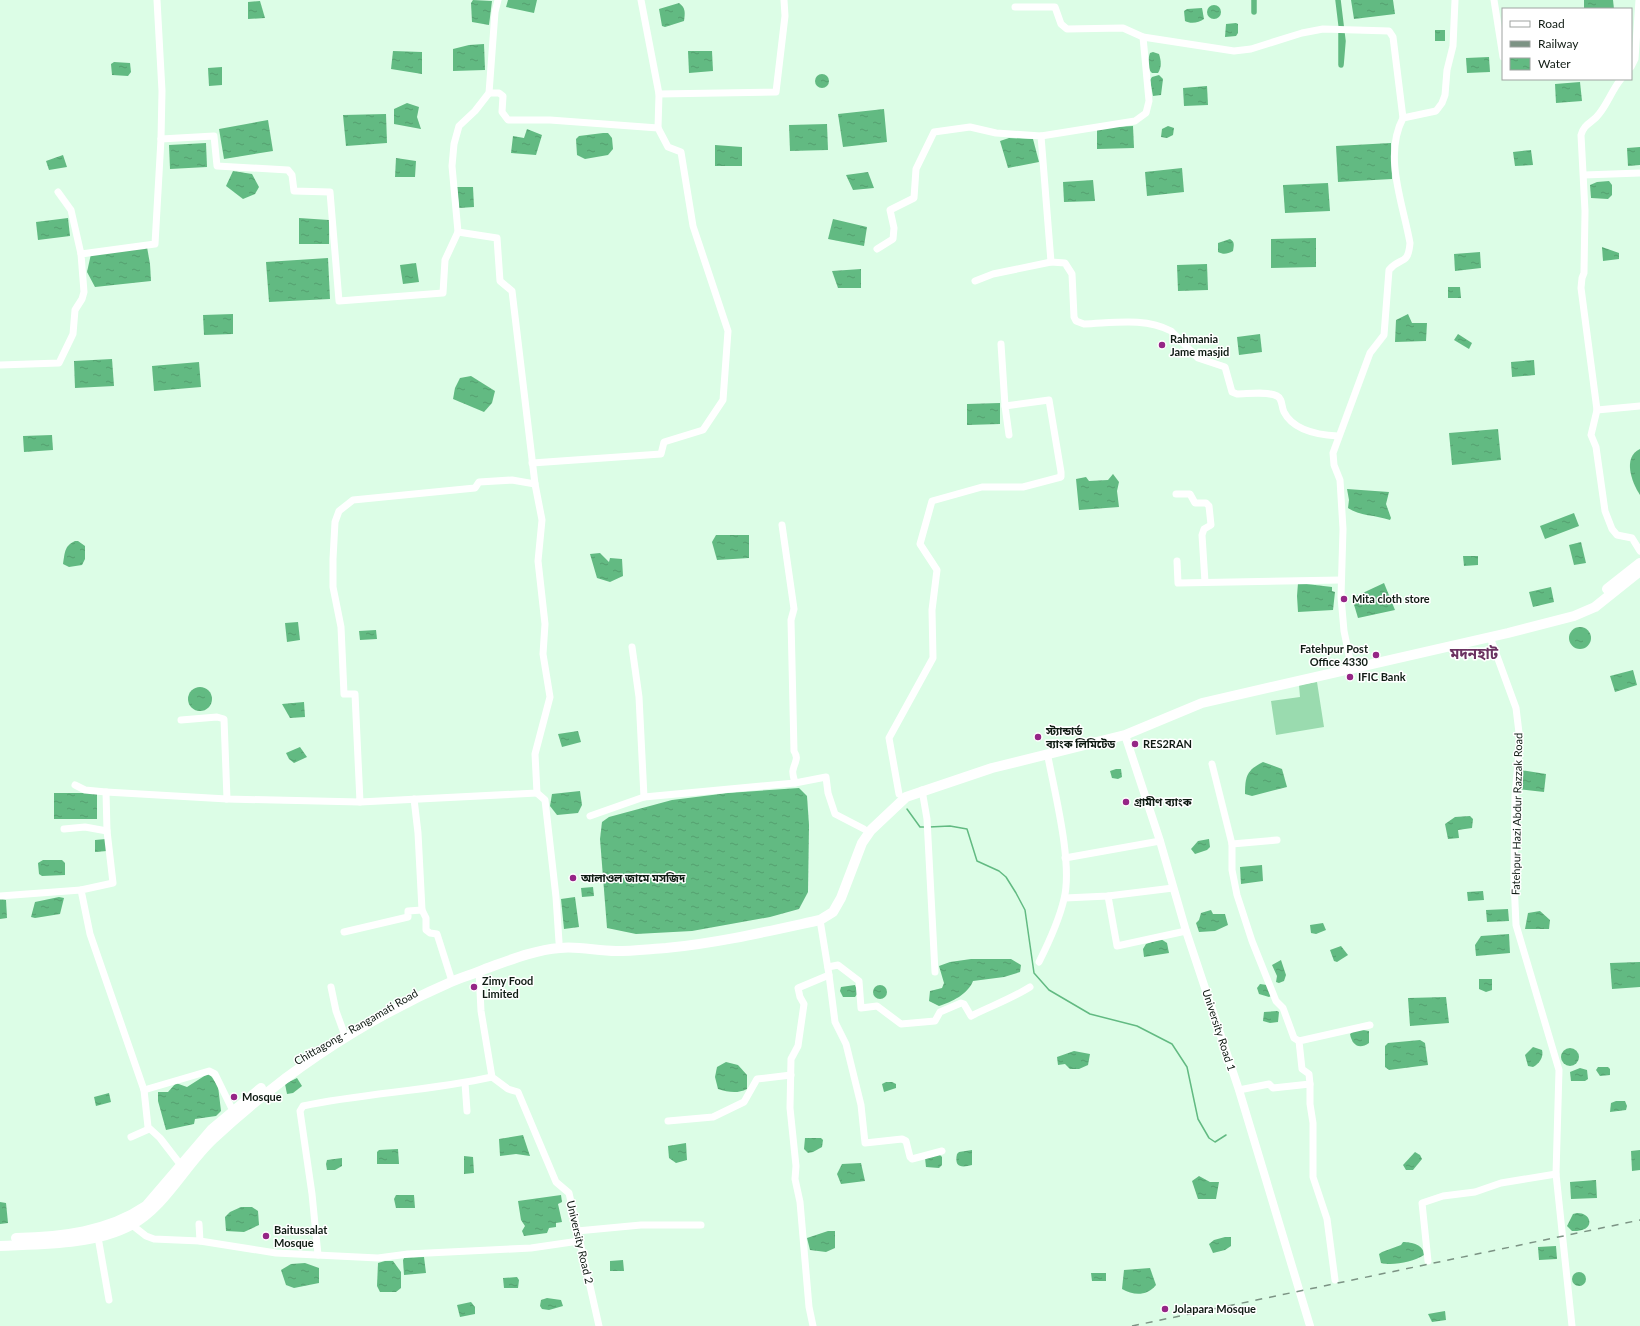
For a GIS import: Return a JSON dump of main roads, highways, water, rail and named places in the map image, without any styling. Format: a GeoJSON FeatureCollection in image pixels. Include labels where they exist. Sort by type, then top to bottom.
{"type":"FeatureCollection","features":[{"type":"Feature","properties":{"kind":"highway","name":"Chittagong - Rangamati Road"},"geometry":{"type":"LineString","coordinates":[[0,1239],[66,1234],[96,1229],[120,1221],[146,1206],[180,1164],[212,1129],[232,1111],[280,1072],[400,999],[527,948],[559,942],[590,941],[625,944],[678,942],[721,936],[822,912],[834,899],[852,851],[864,829],[900,794],[914,787],[957,773],[1124,730],[1199,701],[1258,685],[1350,665],[1522,624],[1580,607],[1593,600],[1640,562]]}},
{"type":"Feature","properties":{"kind":"highway","name":"Chittagong - Rangamati Road"},"geometry":{"type":"LineString","coordinates":[[0,1246],[45,1244],[98,1237],[132,1225],[156,1207],[184,1170],[210,1142],[279,1082],[392,1010],[452,981],[531,953],[558,948],[581,947],[614,951],[667,948],[720,941],[820,920],[832,912],[841,898],[862,843],[871,830],[906,797],[922,790],[992,768],[1125,735],[1202,703],[1490,637],[1574,616],[1595,606],[1640,571]]}},
{"type":"Feature","properties":{"kind":"main road","name":"University Road 1"},"geometry":{"type":"LineString","coordinates":[[1125,735],[1160,841],[1186,931],[1239,1090],[1310,1326]]}},
{"type":"Feature","properties":{"kind":"water"},"geometry":{"type":"Polygon","coordinates":[[[473,0],[492,1],[489,25],[472,22],[471,3],[473,0]]]}},
{"type":"Feature","properties":{"kind":"water"},"geometry":{"type":"Polygon","coordinates":[[[508,0],[537,0],[534,13],[506,7],[508,0]]]}},
{"type":"Feature","properties":{"kind":"water"},"geometry":{"type":"Polygon","coordinates":[[[1351,0],[1393,0],[1395,14],[1354,19],[1351,0]]]}},
{"type":"Feature","properties":{"kind":"water"},"geometry":{"type":"Polygon","coordinates":[[[1584,0],[1613,0],[1614,8],[1584,8],[1584,0]]]}},
{"type":"Feature","properties":{"kind":"water"},"geometry":{"type":"Polygon","coordinates":[[[260,1],[265,18],[248,19],[248,2],[260,1]]]}},
{"type":"Feature","properties":{"kind":"water"},"geometry":{"type":"Polygon","coordinates":[[[679,3],[684,9],[684,21],[665,27],[662,26],[659,9],[679,3]]]}},
{"type":"Feature","properties":{"kind":"water"},"geometry":{"type":"Polygon","coordinates":[[[1214,5],[1219,7],[1221,12],[1219,17],[1214,19],[1209,17],[1207,12],[1209,7],[1214,5]]]}},
{"type":"Feature","properties":{"kind":"water"},"geometry":{"type":"Polygon","coordinates":[[[1202,8],[1204,19],[1194,23],[1185,21],[1184,11],[1187,9],[1202,8]]]}},
{"type":"Feature","properties":{"kind":"water"},"geometry":{"type":"Polygon","coordinates":[[[1226,24],[1238,24],[1238,33],[1236,36],[1225,37],[1226,24]]]}},
{"type":"Feature","properties":{"kind":"water"},"geometry":{"type":"Polygon","coordinates":[[[1435,30],[1445,30],[1445,41],[1435,41],[1435,30]]]}},
{"type":"Feature","properties":{"kind":"water"},"geometry":{"type":"Polygon","coordinates":[[[484,44],[485,70],[453,71],[453,49],[469,45],[484,44]]]}},
{"type":"Feature","properties":{"kind":"water"},"geometry":{"type":"Polygon","coordinates":[[[393,51],[422,52],[422,74],[391,69],[393,51]]]}},
{"type":"Feature","properties":{"kind":"water"},"geometry":{"type":"Polygon","coordinates":[[[688,51],[712,51],[713,71],[689,73],[688,51]]]}},
{"type":"Feature","properties":{"kind":"water"},"geometry":{"type":"Polygon","coordinates":[[[1153,52],[1159,54],[1160,56],[1161,66],[1158,73],[1152,73],[1150,71],[1148,60],[1150,53],[1153,52]]]}},
{"type":"Feature","properties":{"kind":"water"},"geometry":{"type":"Polygon","coordinates":[[[1489,57],[1490,72],[1467,73],[1466,58],[1489,57]]]}},
{"type":"Feature","properties":{"kind":"water"},"geometry":{"type":"Polygon","coordinates":[[[114,62],[130,63],[131,72],[128,76],[112,75],[111,64],[114,62]]]}},
{"type":"Feature","properties":{"kind":"water"},"geometry":{"type":"Polygon","coordinates":[[[222,67],[222,85],[209,86],[208,68],[222,67]]]}},
{"type":"Feature","properties":{"kind":"water"},"geometry":{"type":"Polygon","coordinates":[[[822,74],[827,76],[829,81],[827,86],[822,88],[817,86],[815,81],[817,76],[822,74]]]}},
{"type":"Feature","properties":{"kind":"water"},"geometry":{"type":"Polygon","coordinates":[[[1159,75],[1163,79],[1161,95],[1153,96],[1150,80],[1152,77],[1159,75]]]}},
{"type":"Feature","properties":{"kind":"water"},"geometry":{"type":"Polygon","coordinates":[[[1580,82],[1582,101],[1556,103],[1555,84],[1580,82]]]}},
{"type":"Feature","properties":{"kind":"water"},"geometry":{"type":"Polygon","coordinates":[[[1207,86],[1208,105],[1184,106],[1183,88],[1207,86]]]}},
{"type":"Feature","properties":{"kind":"water"},"geometry":{"type":"Polygon","coordinates":[[[407,103],[419,107],[417,117],[421,129],[394,124],[394,109],[407,103]]]}},
{"type":"Feature","properties":{"kind":"water"},"geometry":{"type":"Polygon","coordinates":[[[884,109],[887,142],[843,147],[838,114],[884,109]]]}},
{"type":"Feature","properties":{"kind":"water"},"geometry":{"type":"Polygon","coordinates":[[[386,114],[387,143],[346,146],[343,115],[386,114]]]}},
{"type":"Feature","properties":{"kind":"water"},"geometry":{"type":"Polygon","coordinates":[[[268,120],[273,151],[224,159],[219,129],[268,120]]]}},
{"type":"Feature","properties":{"kind":"water"},"geometry":{"type":"Polygon","coordinates":[[[827,124],[828,150],[790,151],[789,125],[827,124]]]}},
{"type":"Feature","properties":{"kind":"water"},"geometry":{"type":"Polygon","coordinates":[[[1133,126],[1134,148],[1097,149],[1097,128],[1133,126]]]}},
{"type":"Feature","properties":{"kind":"water"},"geometry":{"type":"Polygon","coordinates":[[[1168,126],[1174,128],[1173,135],[1167,138],[1161,137],[1162,129],[1168,126]]]}},
{"type":"Feature","properties":{"kind":"water"},"geometry":{"type":"Polygon","coordinates":[[[527,129],[542,135],[536,155],[511,153],[513,136],[524,138],[527,129]]]}},
{"type":"Feature","properties":{"kind":"water"},"geometry":{"type":"Polygon","coordinates":[[[608,133],[612,138],[613,149],[608,155],[585,159],[577,155],[576,139],[579,136],[608,133]]]}},
{"type":"Feature","properties":{"kind":"water"},"geometry":{"type":"Polygon","coordinates":[[[1009,138],[1033,139],[1039,162],[1008,168],[1000,141],[1009,138]]]}},
{"type":"Feature","properties":{"kind":"water"},"geometry":{"type":"Polygon","coordinates":[[[206,143],[207,167],[170,169],[169,145],[206,143]]]}},
{"type":"Feature","properties":{"kind":"water"},"geometry":{"type":"Polygon","coordinates":[[[1391,143],[1392,179],[1338,182],[1336,146],[1391,143]]]}},
{"type":"Feature","properties":{"kind":"water"},"geometry":{"type":"Polygon","coordinates":[[[715,145],[742,147],[742,166],[715,166],[715,145]]]}},
{"type":"Feature","properties":{"kind":"water"},"geometry":{"type":"Polygon","coordinates":[[[1640,147],[1640,165],[1628,166],[1627,148],[1640,147]]]}},
{"type":"Feature","properties":{"kind":"water"},"geometry":{"type":"Polygon","coordinates":[[[1531,150],[1533,165],[1515,166],[1513,152],[1531,150]]]}},
{"type":"Feature","properties":{"kind":"water"},"geometry":{"type":"Polygon","coordinates":[[[63,155],[67,167],[49,170],[46,161],[63,155]]]}},
{"type":"Feature","properties":{"kind":"water"},"geometry":{"type":"Polygon","coordinates":[[[396,158],[416,161],[415,177],[395,177],[396,158]]]}},
{"type":"Feature","properties":{"kind":"water"},"geometry":{"type":"Polygon","coordinates":[[[1182,168],[1184,192],[1147,196],[1145,172],[1182,168]]]}},
{"type":"Feature","properties":{"kind":"water"},"geometry":{"type":"Polygon","coordinates":[[[233,171],[252,174],[259,187],[255,194],[243,199],[226,186],[233,171]]]}},
{"type":"Feature","properties":{"kind":"water"},"geometry":{"type":"Polygon","coordinates":[[[868,172],[874,188],[853,190],[846,175],[868,172]]]}},
{"type":"Feature","properties":{"kind":"water"},"geometry":{"type":"Polygon","coordinates":[[[1093,180],[1095,201],[1064,202],[1063,182],[1093,180]]]}},
{"type":"Feature","properties":{"kind":"water"},"geometry":{"type":"Polygon","coordinates":[[[1609,181],[1612,185],[1612,195],[1608,199],[1591,198],[1590,185],[1597,182],[1609,181]]]}},
{"type":"Feature","properties":{"kind":"water"},"geometry":{"type":"Polygon","coordinates":[[[1328,183],[1330,211],[1285,213],[1283,185],[1328,183]]]}},
{"type":"Feature","properties":{"kind":"water"},"geometry":{"type":"Polygon","coordinates":[[[457,187],[473,187],[474,207],[459,208],[457,187]]]}},
{"type":"Feature","properties":{"kind":"water"},"geometry":{"type":"Polygon","coordinates":[[[68,218],[70,236],[38,240],[36,222],[68,218]]]}},
{"type":"Feature","properties":{"kind":"water"},"geometry":{"type":"Polygon","coordinates":[[[299,218],[329,220],[329,244],[299,244],[299,218]]]}},
{"type":"Feature","properties":{"kind":"water"},"geometry":{"type":"Polygon","coordinates":[[[833,219],[867,227],[864,246],[828,239],[833,219]]]}},
{"type":"Feature","properties":{"kind":"water"},"geometry":{"type":"Polygon","coordinates":[[[1316,238],[1316,267],[1271,268],[1271,239],[1316,238]]]}},
{"type":"Feature","properties":{"kind":"water"},"geometry":{"type":"Polygon","coordinates":[[[1230,239],[1234,244],[1233,251],[1226,254],[1218,252],[1218,243],[1230,239]]]}},
{"type":"Feature","properties":{"kind":"water"},"geometry":{"type":"Polygon","coordinates":[[[147,247],[151,281],[95,287],[87,272],[91,254],[147,247]]]}},
{"type":"Feature","properties":{"kind":"water"},"geometry":{"type":"Polygon","coordinates":[[[1602,247],[1619,253],[1619,259],[1603,261],[1602,247]]]}},
{"type":"Feature","properties":{"kind":"water"},"geometry":{"type":"Polygon","coordinates":[[[1480,252],[1481,268],[1455,271],[1454,254],[1480,252]]]}},
{"type":"Feature","properties":{"kind":"water"},"geometry":{"type":"Polygon","coordinates":[[[328,258],[330,299],[269,302],[266,262],[328,258]]]}},
{"type":"Feature","properties":{"kind":"water"},"geometry":{"type":"Polygon","coordinates":[[[416,263],[419,282],[403,284],[400,265],[416,263]]]}},
{"type":"Feature","properties":{"kind":"water"},"geometry":{"type":"Polygon","coordinates":[[[1207,264],[1208,290],[1178,291],[1177,265],[1207,264]]]}},
{"type":"Feature","properties":{"kind":"water"},"geometry":{"type":"Polygon","coordinates":[[[861,269],[861,288],[838,288],[832,271],[861,269]]]}},
{"type":"Feature","properties":{"kind":"water"},"geometry":{"type":"Polygon","coordinates":[[[1448,287],[1460,287],[1461,298],[1448,298],[1448,287]]]}},
{"type":"Feature","properties":{"kind":"water"},"geometry":{"type":"Polygon","coordinates":[[[233,314],[233,334],[204,335],[203,315],[233,314]]]}},
{"type":"Feature","properties":{"kind":"water"},"geometry":{"type":"Polygon","coordinates":[[[1408,314],[1412,323],[1427,323],[1426,341],[1395,342],[1396,320],[1408,314]]]}},
{"type":"Feature","properties":{"kind":"water"},"geometry":{"type":"Polygon","coordinates":[[[1260,334],[1262,352],[1239,355],[1237,337],[1260,334]]]}},
{"type":"Feature","properties":{"kind":"water"},"geometry":{"type":"Polygon","coordinates":[[[1458,334],[1472,343],[1469,349],[1454,340],[1458,334]]]}},
{"type":"Feature","properties":{"kind":"water"},"geometry":{"type":"Polygon","coordinates":[[[112,359],[114,386],[75,388],[74,361],[112,359]]]}},
{"type":"Feature","properties":{"kind":"water"},"geometry":{"type":"Polygon","coordinates":[[[1534,360],[1535,375],[1512,377],[1511,362],[1534,360]]]}},
{"type":"Feature","properties":{"kind":"water"},"geometry":{"type":"Polygon","coordinates":[[[199,362],[201,387],[154,391],[152,366],[199,362]]]}},
{"type":"Feature","properties":{"kind":"water"},"geometry":{"type":"Polygon","coordinates":[[[471,376],[495,391],[492,403],[484,412],[453,399],[455,388],[460,378],[471,376]]]}},
{"type":"Feature","properties":{"kind":"water"},"geometry":{"type":"Polygon","coordinates":[[[1000,403],[1000,424],[967,425],[967,404],[1000,403]]]}},
{"type":"Feature","properties":{"kind":"water"},"geometry":{"type":"Polygon","coordinates":[[[1498,429],[1501,460],[1452,465],[1449,433],[1498,429]]]}},
{"type":"Feature","properties":{"kind":"water"},"geometry":{"type":"Polygon","coordinates":[[[52,435],[53,450],[24,452],[23,436],[52,435]]]}},
{"type":"Feature","properties":{"kind":"water"},"geometry":{"type":"Polygon","coordinates":[[[1640,449],[1640,495],[1634,484],[1630,464],[1631,458],[1640,449]]]}},
{"type":"Feature","properties":{"kind":"water"},"geometry":{"type":"Polygon","coordinates":[[[1113,474],[1119,482],[1117,491],[1119,507],[1079,510],[1076,479],[1086,477],[1089,481],[1108,480],[1113,474]]]}},
{"type":"Feature","properties":{"kind":"water"},"geometry":{"type":"Polygon","coordinates":[[[1347,489],[1389,492],[1386,504],[1391,518],[1390,520],[1352,511],[1348,508],[1349,500],[1347,489]]]}},
{"type":"Feature","properties":{"kind":"water"},"geometry":{"type":"Polygon","coordinates":[[[1574,513],[1579,526],[1545,539],[1540,526],[1574,513]]]}},
{"type":"Feature","properties":{"kind":"water"},"geometry":{"type":"Polygon","coordinates":[[[716,535],[749,535],[749,558],[717,560],[712,542],[716,535]]]}},
{"type":"Feature","properties":{"kind":"water"},"geometry":{"type":"Polygon","coordinates":[[[75,541],[78,541],[85,546],[85,559],[82,565],[69,567],[63,564],[65,553],[69,545],[75,541]]]}},
{"type":"Feature","properties":{"kind":"water"},"geometry":{"type":"Polygon","coordinates":[[[1581,542],[1586,563],[1574,565],[1569,545],[1581,542]]]}},
{"type":"Feature","properties":{"kind":"water"},"geometry":{"type":"Polygon","coordinates":[[[600,553],[609,562],[610,558],[622,559],[623,576],[610,582],[597,578],[590,554],[600,553]]]}},
{"type":"Feature","properties":{"kind":"water"},"geometry":{"type":"Polygon","coordinates":[[[1463,556],[1478,556],[1478,565],[1464,566],[1463,556]]]}},
{"type":"Feature","properties":{"kind":"water"},"geometry":{"type":"Polygon","coordinates":[[[1298,583],[1332,587],[1332,591],[1335,592],[1333,610],[1298,612],[1298,583]]]}},
{"type":"Feature","properties":{"kind":"water"},"geometry":{"type":"Polygon","coordinates":[[[1384,583],[1395,610],[1358,618],[1352,598],[1384,583]]]}},
{"type":"Feature","properties":{"kind":"water"},"geometry":{"type":"Polygon","coordinates":[[[1551,587],[1554,602],[1533,607],[1529,592],[1551,587]]]}},
{"type":"Feature","properties":{"kind":"water"},"geometry":{"type":"Polygon","coordinates":[[[298,622],[300,640],[287,642],[285,623],[298,622]]]}},
{"type":"Feature","properties":{"kind":"water"},"geometry":{"type":"Polygon","coordinates":[[[1580,627],[1588,630],[1591,638],[1588,646],[1580,649],[1572,646],[1569,638],[1572,630],[1580,627]]]}},
{"type":"Feature","properties":{"kind":"water"},"geometry":{"type":"Polygon","coordinates":[[[376,630],[377,639],[360,640],[359,631],[376,630]]]}},
{"type":"Feature","properties":{"kind":"water"},"geometry":{"type":"Polygon","coordinates":[[[1633,670],[1637,685],[1615,692],[1610,676],[1633,670]]]}},
{"type":"Feature","properties":{"kind":"water"},"geometry":{"type":"Polygon","coordinates":[[[200,687],[208,691],[212,699],[208,707],[200,711],[192,707],[188,699],[192,691],[200,687]]]}},
{"type":"Feature","properties":{"kind":"water"},"geometry":{"type":"Polygon","coordinates":[[[304,702],[305,717],[290,718],[282,704],[304,702]]]}},
{"type":"Feature","properties":{"kind":"water"},"geometry":{"type":"Polygon","coordinates":[[[578,731],[581,742],[562,747],[558,734],[578,731]]]}},
{"type":"Feature","properties":{"kind":"water"},"geometry":{"type":"Polygon","coordinates":[[[300,747],[307,757],[294,763],[289,759],[286,753],[300,747]]]}},
{"type":"Feature","properties":{"kind":"water"},"geometry":{"type":"Polygon","coordinates":[[[1263,762],[1282,769],[1287,787],[1252,796],[1245,794],[1246,778],[1248,774],[1253,768],[1263,762]]]}},
{"type":"Feature","properties":{"kind":"water"},"geometry":{"type":"Polygon","coordinates":[[[1121,769],[1122,777],[1118,779],[1112,778],[1110,771],[1121,769]]]}},
{"type":"Feature","properties":{"kind":"water"},"geometry":{"type":"Polygon","coordinates":[[[1520,770],[1546,774],[1544,792],[1518,789],[1520,770]]]}},
{"type":"Feature","properties":{"kind":"water"},"geometry":{"type":"Polygon","coordinates":[[[799,788],[807,796],[809,825],[808,892],[799,909],[770,917],[692,931],[636,934],[607,928],[600,839],[602,822],[609,817],[672,800],[728,793],[799,788]]]}},
{"type":"Feature","properties":{"kind":"water"},"geometry":{"type":"Polygon","coordinates":[[[580,791],[582,805],[578,813],[557,815],[550,806],[552,794],[580,791]]]}},
{"type":"Feature","properties":{"kind":"water"},"geometry":{"type":"Polygon","coordinates":[[[54,793],[97,793],[97,819],[54,819],[54,793]]]}},
{"type":"Feature","properties":{"kind":"water"},"geometry":{"type":"Polygon","coordinates":[[[1470,816],[1473,819],[1472,828],[1458,830],[1459,838],[1448,839],[1445,824],[1455,817],[1470,816]]]}},
{"type":"Feature","properties":{"kind":"water"},"geometry":{"type":"Polygon","coordinates":[[[106,839],[107,851],[95,852],[95,840],[106,839]]]}},
{"type":"Feature","properties":{"kind":"water"},"geometry":{"type":"Polygon","coordinates":[[[1209,839],[1210,847],[1207,850],[1195,854],[1191,849],[1198,841],[1209,839]]]}},
{"type":"Feature","properties":{"kind":"water"},"geometry":{"type":"Polygon","coordinates":[[[43,860],[62,860],[65,863],[65,875],[42,876],[39,874],[38,863],[43,860]]]}},
{"type":"Feature","properties":{"kind":"water"},"geometry":{"type":"Polygon","coordinates":[[[1262,865],[1263,881],[1241,884],[1240,867],[1262,865]]]}},
{"type":"Feature","properties":{"kind":"water"},"geometry":{"type":"Polygon","coordinates":[[[593,887],[594,896],[582,897],[581,888],[593,887]]]}},
{"type":"Feature","properties":{"kind":"water"},"geometry":{"type":"Polygon","coordinates":[[[1483,891],[1484,900],[1468,901],[1467,892],[1483,891]]]}},
{"type":"Feature","properties":{"kind":"water"},"geometry":{"type":"Polygon","coordinates":[[[59,897],[64,898],[60,914],[35,918],[31,917],[35,902],[59,897]]]}},
{"type":"Feature","properties":{"kind":"water"},"geometry":{"type":"Polygon","coordinates":[[[575,897],[579,927],[564,929],[561,899],[575,897]]]}},
{"type":"Feature","properties":{"kind":"water"},"geometry":{"type":"Polygon","coordinates":[[[0,899],[6,900],[7,918],[0,919],[0,899]]]}},
{"type":"Feature","properties":{"kind":"water"},"geometry":{"type":"Polygon","coordinates":[[[1508,909],[1509,921],[1487,922],[1486,910],[1508,909]]]}},
{"type":"Feature","properties":{"kind":"water"},"geometry":{"type":"Polygon","coordinates":[[[1211,910],[1213,914],[1225,914],[1228,925],[1215,931],[1199,932],[1196,923],[1199,920],[1201,913],[1211,910]]]}},
{"type":"Feature","properties":{"kind":"water"},"geometry":{"type":"Polygon","coordinates":[[[1540,911],[1550,920],[1549,929],[1525,929],[1528,913],[1540,911]]]}},
{"type":"Feature","properties":{"kind":"water"},"geometry":{"type":"Polygon","coordinates":[[[1323,923],[1326,930],[1316,934],[1311,933],[1310,925],[1323,923]]]}},
{"type":"Feature","properties":{"kind":"water"},"geometry":{"type":"Polygon","coordinates":[[[1509,934],[1510,953],[1476,956],[1475,945],[1481,936],[1509,934]]]}},
{"type":"Feature","properties":{"kind":"water"},"geometry":{"type":"Polygon","coordinates":[[[1161,939],[1167,943],[1169,953],[1144,957],[1143,949],[1146,944],[1161,939]]]}},
{"type":"Feature","properties":{"kind":"water"},"geometry":{"type":"Polygon","coordinates":[[[1341,946],[1348,955],[1337,962],[1334,961],[1330,950],[1341,946]]]}},
{"type":"Feature","properties":{"kind":"water"},"geometry":{"type":"Polygon","coordinates":[[[971,959],[1011,959],[1021,965],[1020,972],[1004,977],[973,981],[971,986],[959,997],[939,1006],[929,1001],[930,991],[942,988],[944,983],[939,966],[950,962],[971,959]]]}},
{"type":"Feature","properties":{"kind":"water"},"geometry":{"type":"Polygon","coordinates":[[[1281,960],[1286,975],[1284,981],[1279,983],[1276,982],[1277,976],[1272,965],[1281,960]]]}},
{"type":"Feature","properties":{"kind":"water"},"geometry":{"type":"Polygon","coordinates":[[[1640,962],[1640,987],[1612,989],[1610,963],[1640,962]]]}},
{"type":"Feature","properties":{"kind":"water"},"geometry":{"type":"Polygon","coordinates":[[[1479,979],[1492,979],[1492,990],[1486,992],[1479,989],[1479,979]]]}},
{"type":"Feature","properties":{"kind":"water"},"geometry":{"type":"Polygon","coordinates":[[[1260,984],[1267,985],[1273,995],[1269,997],[1259,994],[1257,988],[1260,984]]]}},
{"type":"Feature","properties":{"kind":"water"},"geometry":{"type":"Polygon","coordinates":[[[855,985],[858,993],[855,997],[843,997],[840,991],[841,987],[855,985]]]}},
{"type":"Feature","properties":{"kind":"water"},"geometry":{"type":"Polygon","coordinates":[[[880,985],[885,987],[887,992],[885,997],[880,999],[875,997],[873,992],[875,987],[880,985]]]}},
{"type":"Feature","properties":{"kind":"water"},"geometry":{"type":"Polygon","coordinates":[[[1446,997],[1449,1023],[1410,1026],[1408,998],[1446,997]]]}},
{"type":"Feature","properties":{"kind":"water"},"geometry":{"type":"Polygon","coordinates":[[[1264,1012],[1279,1012],[1278,1022],[1270,1023],[1263,1021],[1264,1012]]]}},
{"type":"Feature","properties":{"kind":"water"},"geometry":{"type":"Polygon","coordinates":[[[1357,1029],[1369,1031],[1369,1043],[1362,1046],[1354,1044],[1350,1034],[1357,1029]]]}},
{"type":"Feature","properties":{"kind":"water"},"geometry":{"type":"Polygon","coordinates":[[[1420,1040],[1425,1043],[1428,1065],[1389,1070],[1385,1067],[1385,1046],[1388,1043],[1420,1040]]]}},
{"type":"Feature","properties":{"kind":"water"},"geometry":{"type":"Polygon","coordinates":[[[1533,1047],[1542,1050],[1542,1055],[1537,1064],[1533,1067],[1528,1066],[1525,1055],[1533,1047]]]}},
{"type":"Feature","properties":{"kind":"water"},"geometry":{"type":"Polygon","coordinates":[[[1570,1048],[1576,1051],[1579,1057],[1576,1063],[1570,1066],[1564,1063],[1561,1057],[1564,1051],[1570,1048]]]}},
{"type":"Feature","properties":{"kind":"water"},"geometry":{"type":"Polygon","coordinates":[[[1074,1051],[1090,1054],[1088,1065],[1079,1069],[1070,1069],[1065,1064],[1058,1065],[1057,1057],[1074,1051]]]}},
{"type":"Feature","properties":{"kind":"water"},"geometry":{"type":"Polygon","coordinates":[[[726,1062],[738,1065],[747,1075],[747,1089],[740,1092],[732,1092],[718,1089],[715,1077],[717,1067],[726,1062]]]}},
{"type":"Feature","properties":{"kind":"water"},"geometry":{"type":"Polygon","coordinates":[[[1598,1067],[1608,1067],[1610,1069],[1610,1075],[1600,1076],[1596,1070],[1598,1067]]]}},
{"type":"Feature","properties":{"kind":"water"},"geometry":{"type":"Polygon","coordinates":[[[1580,1068],[1587,1070],[1588,1079],[1585,1081],[1571,1081],[1570,1072],[1580,1068]]]}},
{"type":"Feature","properties":{"kind":"water"},"geometry":{"type":"Polygon","coordinates":[[[209,1073],[218,1086],[221,1111],[216,1116],[195,1119],[194,1124],[166,1130],[158,1101],[158,1092],[168,1092],[176,1083],[187,1087],[209,1073]]]}},
{"type":"Feature","properties":{"kind":"water"},"geometry":{"type":"Polygon","coordinates":[[[297,1078],[302,1086],[293,1093],[287,1094],[285,1084],[297,1078]]]}},
{"type":"Feature","properties":{"kind":"water"},"geometry":{"type":"Polygon","coordinates":[[[886,1082],[896,1084],[896,1088],[884,1092],[882,1084],[886,1082]]]}},
{"type":"Feature","properties":{"kind":"water"},"geometry":{"type":"Polygon","coordinates":[[[109,1093],[111,1102],[96,1106],[94,1097],[109,1093]]]}},
{"type":"Feature","properties":{"kind":"water"},"geometry":{"type":"Polygon","coordinates":[[[1616,1101],[1625,1101],[1627,1106],[1626,1110],[1610,1112],[1611,1103],[1616,1101]]]}},
{"type":"Feature","properties":{"kind":"water"},"geometry":{"type":"Polygon","coordinates":[[[523,1135],[530,1156],[516,1154],[500,1156],[499,1139],[523,1135]]]}},
{"type":"Feature","properties":{"kind":"water"},"geometry":{"type":"Polygon","coordinates":[[[805,1138],[821,1138],[823,1140],[822,1147],[808,1153],[804,1149],[805,1138]]]}},
{"type":"Feature","properties":{"kind":"water"},"geometry":{"type":"Polygon","coordinates":[[[686,1143],[687,1160],[676,1163],[669,1158],[668,1146],[686,1143]]]}},
{"type":"Feature","properties":{"kind":"water"},"geometry":{"type":"Polygon","coordinates":[[[398,1149],[399,1164],[377,1164],[377,1152],[379,1150],[398,1149]]]}},
{"type":"Feature","properties":{"kind":"water"},"geometry":{"type":"Polygon","coordinates":[[[972,1150],[972,1165],[959,1166],[956,1158],[957,1154],[959,1152],[972,1150]]]}},
{"type":"Feature","properties":{"kind":"water"},"geometry":{"type":"Polygon","coordinates":[[[1640,1150],[1640,1170],[1632,1171],[1631,1151],[1640,1150]]]}},
{"type":"Feature","properties":{"kind":"water"},"geometry":{"type":"Polygon","coordinates":[[[1415,1152],[1420,1155],[1422,1159],[1413,1170],[1406,1170],[1403,1165],[1415,1152]]]}},
{"type":"Feature","properties":{"kind":"water"},"geometry":{"type":"Polygon","coordinates":[[[939,1154],[942,1157],[942,1165],[939,1168],[926,1167],[925,1158],[939,1154]]]}},
{"type":"Feature","properties":{"kind":"water"},"geometry":{"type":"Polygon","coordinates":[[[464,1156],[473,1157],[474,1173],[464,1174],[464,1156]]]}},
{"type":"Feature","properties":{"kind":"water"},"geometry":{"type":"Polygon","coordinates":[[[342,1158],[342,1166],[335,1170],[327,1170],[327,1160],[342,1158]]]}},
{"type":"Feature","properties":{"kind":"water"},"geometry":{"type":"Polygon","coordinates":[[[861,1163],[865,1181],[841,1184],[837,1174],[842,1164],[861,1163]]]}},
{"type":"Feature","properties":{"kind":"water"},"geometry":{"type":"Polygon","coordinates":[[[1199,1176],[1210,1182],[1219,1182],[1216,1199],[1198,1199],[1192,1181],[1199,1176]]]}},
{"type":"Feature","properties":{"kind":"water"},"geometry":{"type":"Polygon","coordinates":[[[1596,1180],[1597,1198],[1571,1199],[1570,1182],[1596,1180]]]}},
{"type":"Feature","properties":{"kind":"water"},"geometry":{"type":"Polygon","coordinates":[[[396,1195],[414,1195],[415,1208],[396,1208],[394,1199],[396,1195]]]}},
{"type":"Feature","properties":{"kind":"water"},"geometry":{"type":"Polygon","coordinates":[[[561,1195],[562,1202],[558,1204],[562,1222],[556,1223],[556,1227],[549,1228],[547,1233],[524,1236],[522,1231],[525,1226],[521,1220],[518,1201],[561,1195]]]}},
{"type":"Feature","properties":{"kind":"water"},"geometry":{"type":"Polygon","coordinates":[[[0,1202],[6,1203],[8,1223],[0,1224],[0,1202]]]}},
{"type":"Feature","properties":{"kind":"water"},"geometry":{"type":"Polygon","coordinates":[[[241,1207],[252,1207],[258,1211],[259,1225],[244,1232],[226,1231],[225,1217],[230,1212],[241,1207]]]}},
{"type":"Feature","properties":{"kind":"water"},"geometry":{"type":"Polygon","coordinates":[[[1577,1213],[1585,1215],[1589,1220],[1589,1223],[1586,1228],[1580,1231],[1572,1231],[1567,1226],[1573,1214],[1577,1213]]]}},
{"type":"Feature","properties":{"kind":"water"},"geometry":{"type":"Polygon","coordinates":[[[828,1231],[835,1231],[835,1248],[826,1252],[810,1250],[807,1238],[828,1231]]]}},
{"type":"Feature","properties":{"kind":"water"},"geometry":{"type":"Polygon","coordinates":[[[1231,1237],[1231,1246],[1225,1250],[1213,1253],[1209,1244],[1214,1240],[1231,1237]]]}},
{"type":"Feature","properties":{"kind":"water"},"geometry":{"type":"Polygon","coordinates":[[[1403,1242],[1414,1243],[1420,1246],[1424,1255],[1403,1263],[1381,1263],[1379,1254],[1401,1245],[1403,1242]]]}},
{"type":"Feature","properties":{"kind":"water"},"geometry":{"type":"Polygon","coordinates":[[[1556,1246],[1557,1259],[1539,1260],[1538,1247],[1556,1246]]]}},
{"type":"Feature","properties":{"kind":"water"},"geometry":{"type":"Polygon","coordinates":[[[424,1257],[426,1273],[404,1275],[404,1258],[424,1257]]]}},
{"type":"Feature","properties":{"kind":"water"},"geometry":{"type":"Polygon","coordinates":[[[623,1260],[624,1271],[610,1271],[610,1261],[623,1260]]]}},
{"type":"Feature","properties":{"kind":"water"},"geometry":{"type":"Polygon","coordinates":[[[393,1261],[401,1272],[401,1288],[396,1292],[380,1292],[377,1286],[378,1263],[393,1261]]]}},
{"type":"Feature","properties":{"kind":"water"},"geometry":{"type":"Polygon","coordinates":[[[305,1263],[319,1268],[319,1283],[294,1288],[286,1285],[281,1270],[291,1264],[305,1263]]]}},
{"type":"Feature","properties":{"kind":"water"},"geometry":{"type":"Polygon","coordinates":[[[1150,1268],[1156,1285],[1152,1289],[1144,1293],[1136,1294],[1122,1289],[1124,1270],[1150,1268]]]}},
{"type":"Feature","properties":{"kind":"water"},"geometry":{"type":"Polygon","coordinates":[[[1579,1272],[1584,1274],[1586,1279],[1584,1284],[1579,1286],[1574,1284],[1572,1279],[1574,1274],[1579,1272]]]}},
{"type":"Feature","properties":{"kind":"water"},"geometry":{"type":"Polygon","coordinates":[[[1091,1273],[1106,1273],[1106,1281],[1092,1281],[1091,1273]]]}},
{"type":"Feature","properties":{"kind":"water"},"geometry":{"type":"Polygon","coordinates":[[[517,1277],[519,1280],[518,1288],[504,1288],[503,1278],[517,1277]]]}},
{"type":"Feature","properties":{"kind":"water"},"geometry":{"type":"Polygon","coordinates":[[[547,1298],[561,1300],[563,1306],[549,1310],[542,1309],[540,1306],[541,1300],[547,1298]]]}},
{"type":"Feature","properties":{"kind":"water"},"geometry":{"type":"Polygon","coordinates":[[[471,1302],[475,1307],[475,1314],[460,1317],[457,1305],[471,1302]]]}},
{"type":"Feature","properties":{"kind":"water"},"geometry":{"type":"Polygon","coordinates":[[[1445,1311],[1446,1320],[1432,1322],[1428,1314],[1445,1311]]]}},
{"type":"Feature","properties":{"kind":"waterway"},"geometry":{"type":"LineString","coordinates":[[1254,0],[1254,12]]}},
{"type":"Feature","properties":{"kind":"waterway"},"geometry":{"type":"LineString","coordinates":[[1338,0],[1343,41],[1341,65],[1341,27]]}},
{"type":"Feature","properties":{"kind":"waterway"},"geometry":{"type":"LineString","coordinates":[[907,809],[920,827],[925,827]]}},
{"type":"Feature","properties":{"kind":"waterway"},"geometry":{"type":"LineString","coordinates":[[929,827],[950,826],[967,829],[977,861],[999,871],[1006,877],[1025,910],[1034,973],[1049,990],[1090,1014],[1137,1026],[1172,1044],[1187,1067],[1198,1119],[1209,1138],[1215,1142],[1226,1135]]}},
{"type":"Feature","properties":{"kind":"railway"},"geometry":{"type":"LineString","coordinates":[[1132,1326],[1640,1220]]}},
{"type":"Feature","properties":{"kind":"place","name":"Rahmania Jame masjid"},"geometry":{"type":"Point","coordinates":[1162,345]}},
{"type":"Feature","properties":{"kind":"place","name":"Mita cloth store"},"geometry":{"type":"Point","coordinates":[1344,599]}},
{"type":"Feature","properties":{"kind":"place","name":"Fatehpur Post Office 4330"},"geometry":{"type":"Point","coordinates":[1376,655]}},
{"type":"Feature","properties":{"kind":"place","name":"IFIC Bank"},"geometry":{"type":"Point","coordinates":[1350,677]}},
{"type":"Feature","properties":{"kind":"place","name":"স্ট্যান্ডার্ড ব্যাংক লিমিটেড"},"geometry":{"type":"Point","coordinates":[1038,737]}},
{"type":"Feature","properties":{"kind":"place","name":"RES2RAN"},"geometry":{"type":"Point","coordinates":[1135,744]}},
{"type":"Feature","properties":{"kind":"place","name":"গ্রামীণ ব্যাংক"},"geometry":{"type":"Point","coordinates":[1126,802]}},
{"type":"Feature","properties":{"kind":"place","name":"আলাওল জামে মসজিদ"},"geometry":{"type":"Point","coordinates":[573,878]}},
{"type":"Feature","properties":{"kind":"place","name":"Zimy Food Limited"},"geometry":{"type":"Point","coordinates":[474,987]}},
{"type":"Feature","properties":{"kind":"place","name":"Mosque"},"geometry":{"type":"Point","coordinates":[234,1097]}},
{"type":"Feature","properties":{"kind":"place","name":"Baitussalat Mosque"},"geometry":{"type":"Point","coordinates":[266,1236]}},
{"type":"Feature","properties":{"kind":"place","name":"Jolapara Mosque"},"geometry":{"type":"Point","coordinates":[1165,1309]}},
{"type":"Feature","properties":{"kind":"district","name":"মদনহাট"},"geometry":{"type":"Point","coordinates":[1474,654]}}]}
